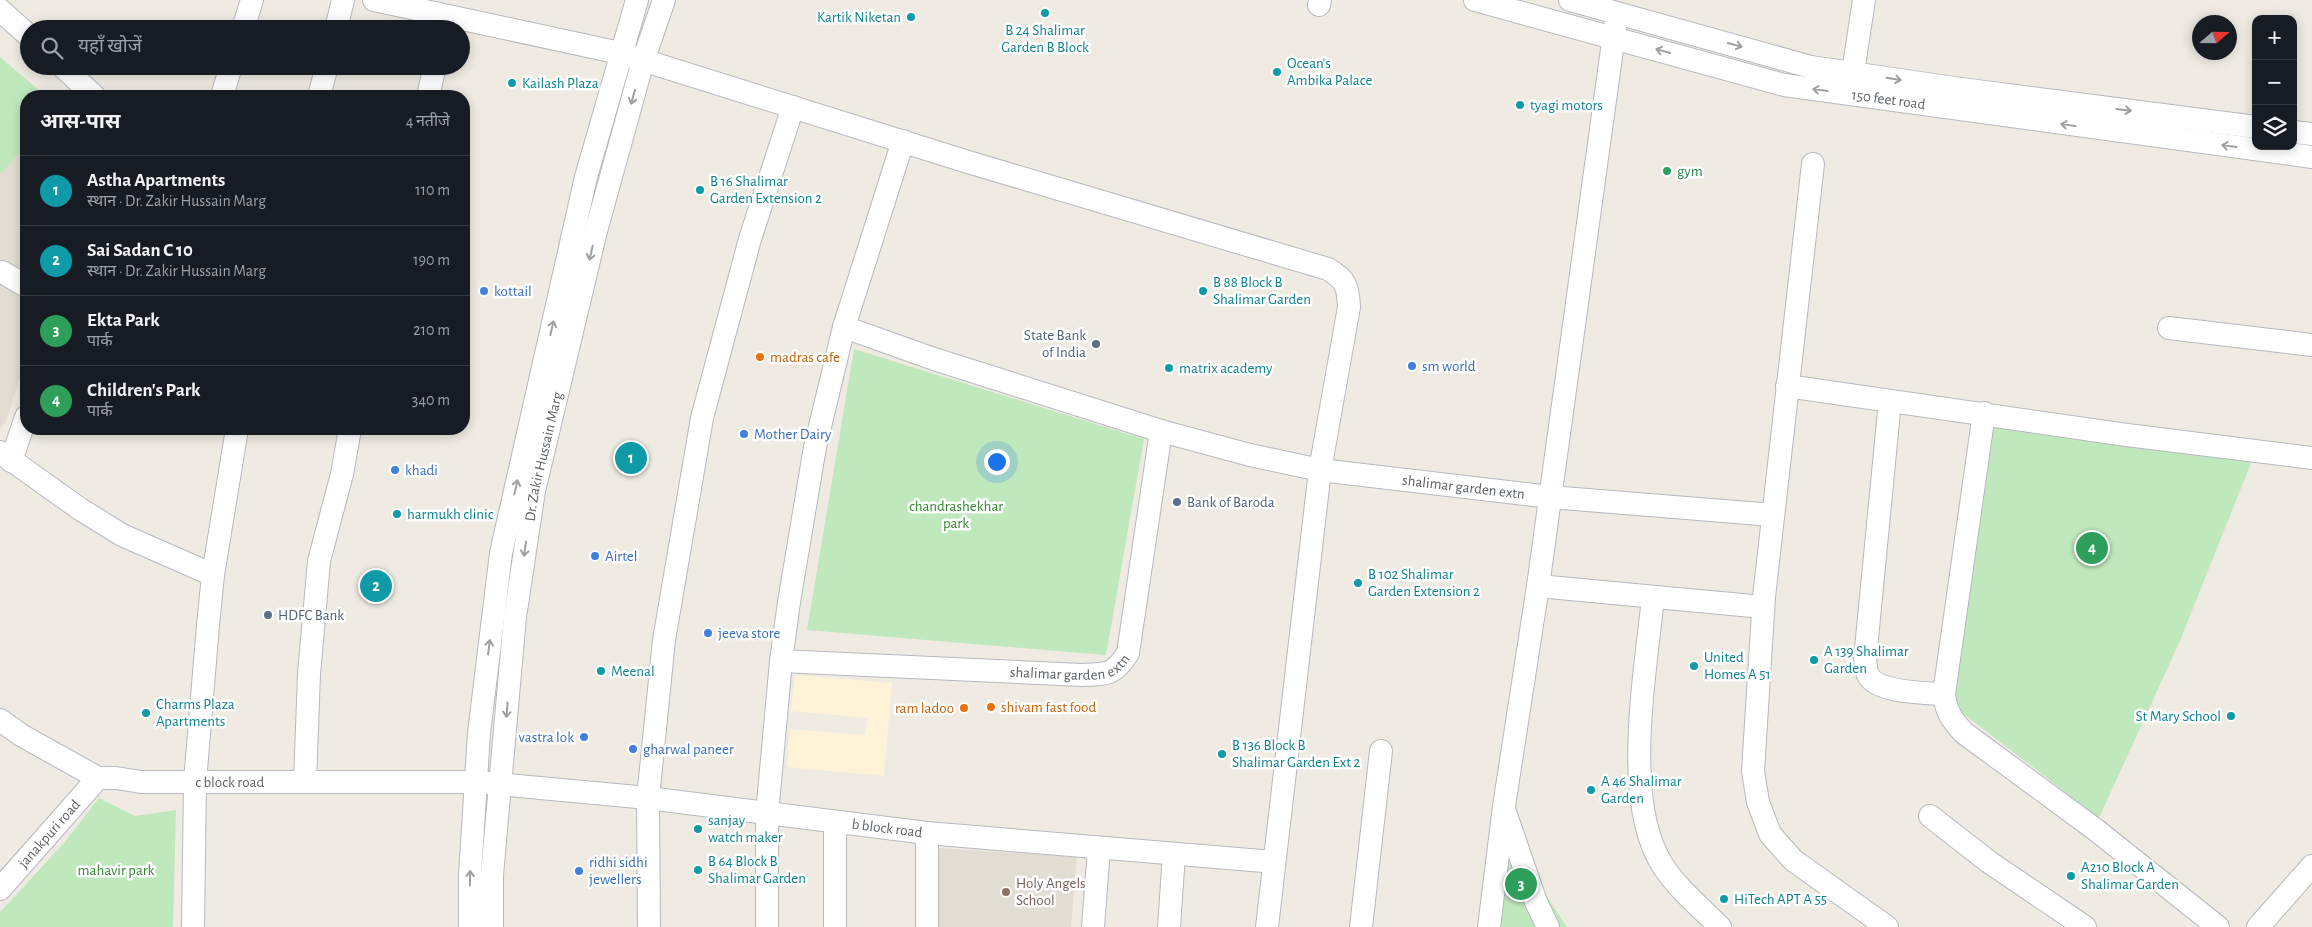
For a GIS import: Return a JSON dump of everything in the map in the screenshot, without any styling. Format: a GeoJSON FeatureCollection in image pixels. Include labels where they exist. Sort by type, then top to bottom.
{"type":"FeatureCollection","features":[{"type":"Feature","properties":{"kind":"street"},"geometry":{"type":"LineString","coordinates":[[246,20],[252,0]]}},
{"type":"Feature","properties":{"kind":"street"},"geometry":{"type":"LineString","coordinates":[[338,20],[343,0]]}},
{"type":"Feature","properties":{"kind":"street"},"geometry":{"type":"LineString","coordinates":[[374,0],[439,20]]}},
{"type":"Feature","properties":{"kind":"street","name":"Dr. Zakir Hussain Marg"},"geometry":{"type":"LineString","coordinates":[[470,927],[470,875],[478,734],[500,552],[586,177],[620,53],[637,0]]}},
{"type":"Feature","properties":{"kind":"street","name":"Dr. Zakir Hussain Marg"},"geometry":{"type":"LineString","coordinates":[[492,927],[492,875],[515,617],[534,491],[596,231],[643,61],[664,0]]}},
{"type":"Feature","properties":{"kind":"street","name":"150 feet road"},"geometry":{"type":"LineString","coordinates":[[1475,0],[1784,85],[2312,157]]}},
{"type":"Feature","properties":{"kind":"street","name":"150 feet road"},"geometry":{"type":"LineString","coordinates":[[1570,0],[1812,66],[1954,88],[2252,126]]}},
{"type":"Feature","properties":{"kind":"street"},"geometry":{"type":"LineString","coordinates":[[1851,94],[1852,72],[1864,0]]}},
{"type":"Feature","properties":{"kind":"street"},"geometry":{"type":"LineString","coordinates":[[0,10],[20,28]]}},
{"type":"Feature","properties":{"kind":"street"},"geometry":{"type":"LineString","coordinates":[[1489,927],[1504,806],[1538,586],[1617,13]]}},
{"type":"Feature","properties":{"kind":"street"},"geometry":{"type":"LineString","coordinates":[[470,26],[620,53],[903,141],[1328,269],[1341,277],[1348,290],[1349,307],[1320,470],[1267,927]]}},
{"type":"Feature","properties":{"kind":"street"},"geometry":{"type":"LineString","coordinates":[[72,75],[88,90]]}},
{"type":"Feature","properties":{"kind":"street"},"geometry":{"type":"LineString","coordinates":[[224,90],[228,75]]}},
{"type":"Feature","properties":{"kind":"street"},"geometry":{"type":"LineString","coordinates":[[321,90],[325,75]]}},
{"type":"Feature","properties":{"kind":"street"},"geometry":{"type":"LineString","coordinates":[[429,90],[433,75]]}},
{"type":"Feature","properties":{"kind":"street"},"geometry":{"type":"LineString","coordinates":[[649,927],[648,798],[664,640],[702,418],[750,239],[793,107]]}},
{"type":"Feature","properties":{"kind":"street"},"geometry":{"type":"LineString","coordinates":[[2297,132],[2312,134]]}},
{"type":"Feature","properties":{"kind":"street"},"geometry":{"type":"LineString","coordinates":[[767,927],[767,814],[781,661],[815,447],[844,327],[903,141]]}},
{"type":"Feature","properties":{"kind":"street"},"geometry":{"type":"LineString","coordinates":[[1813,164],[1763,607],[1753,771],[1758,802],[1770,834],[1793,860],[1887,927]]}},
{"type":"Feature","properties":{"kind":"street"},"geometry":{"type":"LineString","coordinates":[[2,272],[20,282]]}},
{"type":"Feature","properties":{"kind":"street","name":"shalimar garden extn"},"geometry":{"type":"LineString","coordinates":[[844,327],[934,359],[1161,431],[1250,455],[1320,470],[1550,497],[1773,516]]}},
{"type":"Feature","properties":{"kind":"street"},"geometry":{"type":"LineString","coordinates":[[2169,328],[2312,345]]}},
{"type":"Feature","properties":{"kind":"street"},"geometry":{"type":"LineString","coordinates":[[1788,386],[2128,435],[2312,458]]}},
{"type":"Feature","properties":{"kind":"street"},"geometry":{"type":"LineString","coordinates":[[1890,401],[1865,659],[1868,675],[1887,688],[1944,694]]}},
{"type":"Feature","properties":{"kind":"street"},"geometry":{"type":"LineString","coordinates":[[1984,414],[1944,694],[1946,709],[1951,720],[1964,733],[2096,830],[2218,927]]}},
{"type":"Feature","properties":{"kind":"street"},"geometry":{"type":"LineString","coordinates":[[20,428],[5,456],[122,535],[213,575]]}},
{"type":"Feature","properties":{"kind":"street","name":"shalimar garden extn"},"geometry":{"type":"LineString","coordinates":[[781,661],[1082,675],[1102,674],[1118,669],[1128,653],[1161,431]]}},
{"type":"Feature","properties":{"kind":"street"},"geometry":{"type":"LineString","coordinates":[[193,927],[195,782],[213,575],[236,435]]}},
{"type":"Feature","properties":{"kind":"street"},"geometry":{"type":"LineString","coordinates":[[305,782],[309,674],[319,560],[342,474],[349,435]]}},
{"type":"Feature","properties":{"kind":"street"},"geometry":{"type":"LineString","coordinates":[[1538,586],[1763,607]]}},
{"type":"Feature","properties":{"kind":"street"},"geometry":{"type":"LineString","coordinates":[[1653,597],[1640,734],[1641,797],[1654,847],[1663,866],[1720,927]]}},
{"type":"Feature","properties":{"kind":"street","name":"c block road"},"geometry":{"type":"LineString","coordinates":[[0,720],[21,736],[98,778],[116,778],[141,782],[476,782],[500,784]]}},
{"type":"Feature","properties":{"kind":"street"},"geometry":{"type":"LineString","coordinates":[[1361,927],[1381,750]]}},
{"type":"Feature","properties":{"kind":"street","name":"janakpuri road"},"geometry":{"type":"LineString","coordinates":[[0,889],[98,778]]}},
{"type":"Feature","properties":{"kind":"street","name":"b block road"},"geometry":{"type":"LineString","coordinates":[[500,784],[648,798],[927,833],[1274,862]]}},
{"type":"Feature","properties":{"kind":"street"},"geometry":{"type":"LineString","coordinates":[[1504,806],[1536,902],[1548,927]]}},
{"type":"Feature","properties":{"kind":"street"},"geometry":{"type":"LineString","coordinates":[[1930,816],[1989,862],[2085,927]]}},
{"type":"Feature","properties":{"kind":"street"},"geometry":{"type":"LineString","coordinates":[[835,822],[835,927]]}},
{"type":"Feature","properties":{"kind":"street"},"geometry":{"type":"LineString","coordinates":[[927,833],[927,927]]}},
{"type":"Feature","properties":{"kind":"street"},"geometry":{"type":"LineString","coordinates":[[1093,927],[1099,848]]}},
{"type":"Feature","properties":{"kind":"street"},"geometry":{"type":"LineString","coordinates":[[1168,927],[1174,854]]}},
{"type":"Feature","properties":{"kind":"street"},"geometry":{"type":"LineString","coordinates":[[2258,927],[2312,866]]}},
{"type":"Feature","properties":{"kind":"shaded area"},"geometry":{"type":"Polygon","coordinates":[[[20,138],[20,377],[6,422],[0,429],[0,160],[20,138]]]}},
{"type":"Feature","properties":{"kind":"shaded area"},"geometry":{"type":"Polygon","coordinates":[[[795,675],[892,683],[884,776],[787,767],[790,729],[865,735],[867,718],[791,711],[795,675]]]}},
{"type":"Feature","properties":{"kind":"shaded area","name":"Holy Angels School"},"geometry":{"type":"Polygon","coordinates":[[[939,848],[1077,857],[1071,927],[935,927],[939,848]]]}},
{"type":"Feature","properties":{"kind":"green space"},"geometry":{"type":"Polygon","coordinates":[[[0,57],[39,90],[20,90],[20,152],[0,174],[0,57]]]}},
{"type":"Feature","properties":{"kind":"green space","name":"chandrashekhar park"},"geometry":{"type":"Polygon","coordinates":[[[854,349],[1144,439],[1106,655],[807,630],[854,349]]]}},
{"type":"Feature","properties":{"kind":"green space"},"geometry":{"type":"Polygon","coordinates":[[[1984,413],[2255,453],[2179,643],[2099,818],[1965,715],[1948,705],[1984,413]]]}},
{"type":"Feature","properties":{"kind":"green space","name":"mahavir park"},"geometry":{"type":"Polygon","coordinates":[[[99,798],[135,816],[176,810],[173,927],[0,927],[0,912],[63,844],[99,798]]]}},
{"type":"Feature","properties":{"kind":"green space"},"geometry":{"type":"Polygon","coordinates":[[[1510,840],[1567,927],[1499,927],[1510,840]]]}},
{"type":"Feature","properties":{"kind":"place","name":"B 24 Shalimar Garden B Block"},"geometry":{"type":"Point","coordinates":[1045,13]}},
{"type":"Feature","properties":{"kind":"place","name":"Kartik Niketan"},"geometry":{"type":"Point","coordinates":[911,17]}},
{"type":"Feature","properties":{"kind":"place","name":"Ocean's Ambika Palace"},"geometry":{"type":"Point","coordinates":[1277,72]}},
{"type":"Feature","properties":{"kind":"place","name":"Kailash Plaza"},"geometry":{"type":"Point","coordinates":[512,83]}},
{"type":"Feature","properties":{"kind":"place","name":"tyagi motors"},"geometry":{"type":"Point","coordinates":[1520,105]}},
{"type":"Feature","properties":{"kind":"place","name":"gym"},"geometry":{"type":"Point","coordinates":[1667,171]}},
{"type":"Feature","properties":{"kind":"place","name":"B 16 Shalimar Garden Extension 2"},"geometry":{"type":"Point","coordinates":[700,190]}},
{"type":"Feature","properties":{"kind":"place","name":"kottail"},"geometry":{"type":"Point","coordinates":[484,291]}},
{"type":"Feature","properties":{"kind":"place","name":"B 88 Block B Shalimar Garden"},"geometry":{"type":"Point","coordinates":[1203,291]}},
{"type":"Feature","properties":{"kind":"place","name":"State Bank of India"},"geometry":{"type":"Point","coordinates":[1096,344]}},
{"type":"Feature","properties":{"kind":"place","name":"madras cafe"},"geometry":{"type":"Point","coordinates":[760,357]}},
{"type":"Feature","properties":{"kind":"place","name":"sm world"},"geometry":{"type":"Point","coordinates":[1412,366]}},
{"type":"Feature","properties":{"kind":"place","name":"matrix academy"},"geometry":{"type":"Point","coordinates":[1169,368]}},
{"type":"Feature","properties":{"kind":"place","name":"Mother Dairy"},"geometry":{"type":"Point","coordinates":[744,434]}},
{"type":"Feature","properties":{"kind":"place","name":"Astha Apartments"},"geometry":{"type":"Point","coordinates":[631,458]}},
{"type":"Feature","properties":{"kind":"place","name":"khadi"},"geometry":{"type":"Point","coordinates":[395,470]}},
{"type":"Feature","properties":{"kind":"place","name":"Bank of Baroda"},"geometry":{"type":"Point","coordinates":[1177,502]}},
{"type":"Feature","properties":{"kind":"place","name":"harmukh clinic"},"geometry":{"type":"Point","coordinates":[397,514]}},
{"type":"Feature","properties":{"kind":"place","name":"Children's Park"},"geometry":{"type":"Point","coordinates":[2092,548]}},
{"type":"Feature","properties":{"kind":"place","name":"Airtel"},"geometry":{"type":"Point","coordinates":[595,556]}},
{"type":"Feature","properties":{"kind":"place","name":"B 102 Shalimar Garden Extension 2"},"geometry":{"type":"Point","coordinates":[1358,583]}},
{"type":"Feature","properties":{"kind":"place","name":"Sai Sadan C 10"},"geometry":{"type":"Point","coordinates":[376,586]}},
{"type":"Feature","properties":{"kind":"place","name":"HDFC Bank"},"geometry":{"type":"Point","coordinates":[268,615]}},
{"type":"Feature","properties":{"kind":"place","name":"jeeva store"},"geometry":{"type":"Point","coordinates":[708,633]}},
{"type":"Feature","properties":{"kind":"place","name":"A 139 Shalimar Garden"},"geometry":{"type":"Point","coordinates":[1814,660]}},
{"type":"Feature","properties":{"kind":"place","name":"United Homes A 51"},"geometry":{"type":"Point","coordinates":[1694,666]}},
{"type":"Feature","properties":{"kind":"place","name":"Meenal"},"geometry":{"type":"Point","coordinates":[601,671]}},
{"type":"Feature","properties":{"kind":"place","name":"shivam fast food"},"geometry":{"type":"Point","coordinates":[991,707]}},
{"type":"Feature","properties":{"kind":"place","name":"ram ladoo"},"geometry":{"type":"Point","coordinates":[964,708]}},
{"type":"Feature","properties":{"kind":"place","name":"Charms Plaza Apartments"},"geometry":{"type":"Point","coordinates":[146,713]}},
{"type":"Feature","properties":{"kind":"place","name":"St Mary School"},"geometry":{"type":"Point","coordinates":[2231,716]}},
{"type":"Feature","properties":{"kind":"place","name":"vastra lok"},"geometry":{"type":"Point","coordinates":[584,737]}},
{"type":"Feature","properties":{"kind":"place","name":"gharwal paneer"},"geometry":{"type":"Point","coordinates":[633,749]}},
{"type":"Feature","properties":{"kind":"place","name":"B 136 Block B Shalimar Garden Ext 2"},"geometry":{"type":"Point","coordinates":[1222,754]}},
{"type":"Feature","properties":{"kind":"place","name":"A 46 Shalimar Garden"},"geometry":{"type":"Point","coordinates":[1591,790]}},
{"type":"Feature","properties":{"kind":"place","name":"sanjay watch maker"},"geometry":{"type":"Point","coordinates":[698,829]}},
{"type":"Feature","properties":{"kind":"place","name":"B 64 Block B Shalimar Garden"},"geometry":{"type":"Point","coordinates":[698,870]}},
{"type":"Feature","properties":{"kind":"place","name":"ridhi sidhi jewellers"},"geometry":{"type":"Point","coordinates":[579,871]}},
{"type":"Feature","properties":{"kind":"place","name":"A210 Block A Shalimar Garden"},"geometry":{"type":"Point","coordinates":[2071,876]}},
{"type":"Feature","properties":{"kind":"place","name":"Ekta Park"},"geometry":{"type":"Point","coordinates":[1521,884]}},
{"type":"Feature","properties":{"kind":"place","name":"Holy Angels School"},"geometry":{"type":"Point","coordinates":[1006,892]}},
{"type":"Feature","properties":{"kind":"place","name":"HiTech APT A 55"},"geometry":{"type":"Point","coordinates":[1724,899]}}]}
